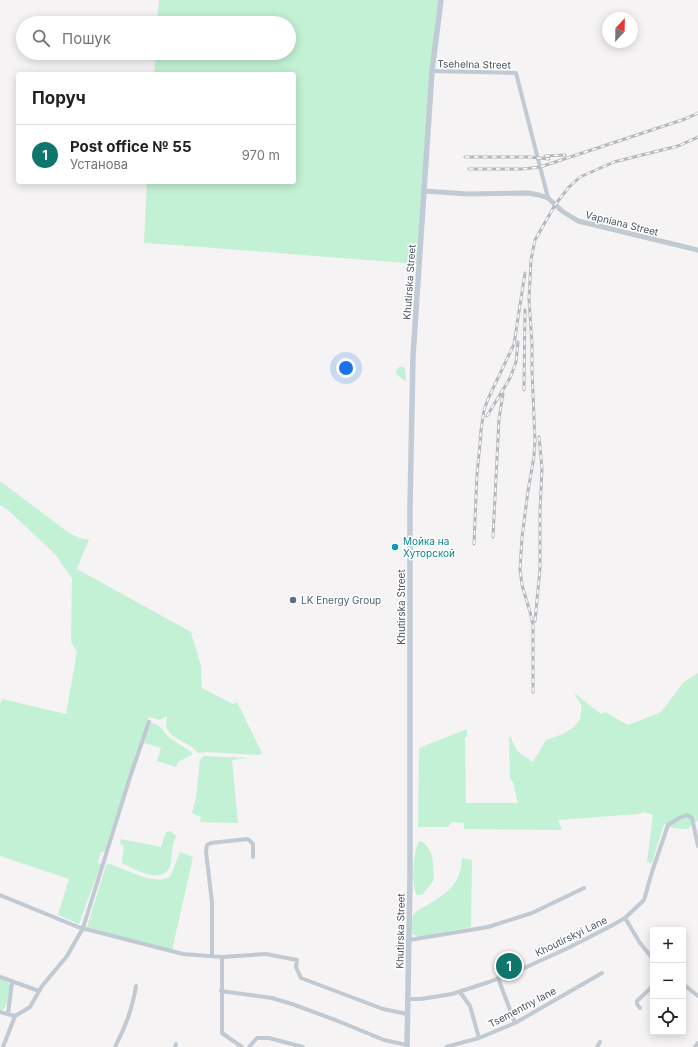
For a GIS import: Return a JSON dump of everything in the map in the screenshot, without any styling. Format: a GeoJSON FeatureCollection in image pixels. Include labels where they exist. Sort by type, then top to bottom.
{"type":"FeatureCollection","features":[{"type":"Feature","properties":{"kind":"main road","name":"Khutirska Street"},"geometry":{"type":"LineString","coordinates":[[407,1046],[409,940],[410,506],[413,356],[432,72],[441,0]]}},
{"type":"Feature","properties":{"kind":"street","name":"Tsehelna Street"},"geometry":{"type":"LineString","coordinates":[[432,72],[516,73],[548,198]]}},
{"type":"Feature","properties":{"kind":"street"},"geometry":{"type":"LineString","coordinates":[[424,191],[468,194],[528,193],[548,198]]}},
{"type":"Feature","properties":{"kind":"street","name":"Vapniana Street"},"geometry":{"type":"LineString","coordinates":[[548,198],[569,217],[578,222],[698,250]]}},
{"type":"Feature","properties":{"kind":"street"},"geometry":{"type":"LineString","coordinates":[[4,1047],[15,1016],[30,1007],[42,986],[67,956],[84,928],[131,774],[149,722]]}},
{"type":"Feature","properties":{"kind":"street","name":"Khoutirskyi Lane"},"geometry":{"type":"LineString","coordinates":[[407,999],[421,999],[452,994],[498,978],[568,948],[625,918],[644,900],[668,826],[684,815],[690,816],[698,846]]}},
{"type":"Feature","properties":{"kind":"street"},"geometry":{"type":"LineString","coordinates":[[212,956],[212,902],[206,852],[207,845],[211,843],[247,839],[253,844],[253,857]]}},
{"type":"Feature","properties":{"kind":"street"},"geometry":{"type":"LineString","coordinates":[[409,940],[488,927],[532,912],[584,888]]}},
{"type":"Feature","properties":{"kind":"street"},"geometry":{"type":"LineString","coordinates":[[0,895],[84,928],[183,954],[222,957],[266,954],[297,960],[296,967],[301,978],[383,1009],[407,1014]]}},
{"type":"Feature","properties":{"kind":"street"},"geometry":{"type":"LineString","coordinates":[[625,918],[640,943],[650,955]]}},
{"type":"Feature","properties":{"kind":"street"},"geometry":{"type":"LineString","coordinates":[[222,957],[222,1033],[242,1047]]}},
{"type":"Feature","properties":{"kind":"street","name":"Tsementny lane"},"geometry":{"type":"LineString","coordinates":[[446,1047],[479,1038],[515,1023],[602,973]]}},
{"type":"Feature","properties":{"kind":"street"},"geometry":{"type":"LineString","coordinates":[[0,977],[39,991]]}},
{"type":"Feature","properties":{"kind":"street"},"geometry":{"type":"LineString","coordinates":[[498,978],[515,1023]]}},
{"type":"Feature","properties":{"kind":"street"},"geometry":{"type":"LineString","coordinates":[[8,1014],[12,982]]}},
{"type":"Feature","properties":{"kind":"street"},"geometry":{"type":"LineString","coordinates":[[115,1047],[133,1005],[136,986]]}},
{"type":"Feature","properties":{"kind":"street"},"geometry":{"type":"LineString","coordinates":[[686,986],[698,996]]}},
{"type":"Feature","properties":{"kind":"street"},"geometry":{"type":"LineString","coordinates":[[640,1008],[637,1004],[638,1001],[650,989]]}},
{"type":"Feature","properties":{"kind":"street"},"geometry":{"type":"LineString","coordinates":[[221,991],[272,998],[338,1021],[384,1040],[407,1046]]}},
{"type":"Feature","properties":{"kind":"street"},"geometry":{"type":"LineString","coordinates":[[460,992],[470,1006],[479,1038]]}},
{"type":"Feature","properties":{"kind":"street"},"geometry":{"type":"LineString","coordinates":[[0,1012],[15,1016]]}},
{"type":"Feature","properties":{"kind":"street"},"geometry":{"type":"LineString","coordinates":[[249,1047],[257,1038],[269,1038],[303,1047]]}},
{"type":"Feature","properties":{"kind":"street"},"geometry":{"type":"LineString","coordinates":[[597,1047],[600,1042]]}},
{"type":"Feature","properties":{"kind":"street"},"geometry":{"type":"LineString","coordinates":[[695,1047],[698,1043]]}},
{"type":"Feature","properties":{"kind":"green space"},"geometry":{"type":"Polygon","coordinates":[[[159,0],[440,0],[418,264],[144,243],[147,184],[296,184],[296,72],[154,72],[155,60],[296,60],[296,16],[158,16],[159,0]]]}},
{"type":"Feature","properties":{"kind":"green space"},"geometry":{"type":"Polygon","coordinates":[[[399,367],[403,367],[405,369],[405,381],[396,374],[396,370],[399,367]]]}},
{"type":"Feature","properties":{"kind":"green space"},"geometry":{"type":"Polygon","coordinates":[[[0,481],[69,533],[82,539],[89,539],[77,569],[191,632],[201,666],[202,688],[233,704],[237,702],[262,753],[257,755],[206,752],[198,753],[192,747],[173,736],[166,728],[167,716],[160,720],[149,717],[105,851],[101,852],[98,863],[101,864],[79,924],[58,915],[69,879],[0,856],[0,705],[2,699],[66,714],[77,652],[71,642],[72,579],[55,554],[8,510],[0,505],[0,481]]]}},
{"type":"Feature","properties":{"kind":"green space"},"geometry":{"type":"Polygon","coordinates":[[[698,673],[698,821],[692,823],[689,829],[672,828],[664,824],[652,863],[647,862],[653,815],[645,812],[638,814],[558,820],[562,830],[464,829],[464,823],[452,822],[448,827],[418,827],[419,748],[467,729],[467,737],[465,737],[466,803],[518,803],[513,782],[510,778],[509,734],[517,751],[533,762],[546,740],[563,734],[574,727],[580,719],[582,706],[573,692],[601,714],[605,712],[628,725],[661,712],[684,682],[698,673]]]}},
{"type":"Feature","properties":{"kind":"green space"},"geometry":{"type":"Polygon","coordinates":[[[151,723],[157,724],[169,737],[193,754],[178,762],[176,767],[157,761],[161,748],[144,743],[151,723]]]}},
{"type":"Feature","properties":{"kind":"green space"},"geometry":{"type":"Polygon","coordinates":[[[204,756],[249,758],[232,760],[238,823],[200,822],[201,817],[192,813],[196,798],[200,760],[204,756]]]}},
{"type":"Feature","properties":{"kind":"green space"},"geometry":{"type":"Polygon","coordinates":[[[171,831],[176,836],[172,847],[171,865],[166,872],[160,875],[147,874],[122,863],[124,846],[120,844],[121,839],[161,847],[166,832],[171,831]]]}},
{"type":"Feature","properties":{"kind":"green space"},"geometry":{"type":"Polygon","coordinates":[[[419,841],[428,847],[431,852],[434,880],[422,895],[417,895],[413,876],[415,853],[419,841]]]}},
{"type":"Feature","properties":{"kind":"green space"},"geometry":{"type":"Polygon","coordinates":[[[180,852],[193,857],[172,950],[87,927],[106,865],[110,864],[146,878],[160,880],[170,877],[180,852]]]}},
{"type":"Feature","properties":{"kind":"green space"},"geometry":{"type":"Polygon","coordinates":[[[462,858],[472,860],[471,927],[418,937],[412,934],[412,920],[414,914],[440,897],[452,887],[459,875],[462,858]]]}},
{"type":"Feature","properties":{"kind":"green space"},"geometry":{"type":"Polygon","coordinates":[[[0,979],[7,981],[11,987],[7,1003],[4,1009],[0,1010],[0,979]]]}},
{"type":"Feature","properties":{"kind":"railway"},"geometry":{"type":"LineString","coordinates":[[469,169],[523,169],[540,167],[685,119],[698,113]]}},
{"type":"Feature","properties":{"kind":"railway"},"geometry":{"type":"LineString","coordinates":[[533,692],[533,625],[522,585],[520,569],[522,537],[535,441],[529,299],[531,260],[535,240],[555,205],[569,187],[580,177],[614,162],[678,146],[698,137]]}},
{"type":"Feature","properties":{"kind":"railway"},"geometry":{"type":"LineString","coordinates":[[545,156],[565,155]]}},
{"type":"Feature","properties":{"kind":"railway"},"geometry":{"type":"LineString","coordinates":[[465,157],[530,157],[549,159]]}},
{"type":"Feature","properties":{"kind":"railway"},"geometry":{"type":"LineString","coordinates":[[480,437],[484,410],[488,399],[514,344],[525,273]]}},
{"type":"Feature","properties":{"kind":"railway"},"geometry":{"type":"LineString","coordinates":[[524,390],[525,310]]}},
{"type":"Feature","properties":{"kind":"railway"},"geometry":{"type":"LineString","coordinates":[[487,416],[510,378],[516,362],[518,342]]}},
{"type":"Feature","properties":{"kind":"railway"},"geometry":{"type":"LineString","coordinates":[[493,537],[499,419],[503,394]]}},
{"type":"Feature","properties":{"kind":"railway"},"geometry":{"type":"LineString","coordinates":[[474,544],[477,474],[481,434]]}},
{"type":"Feature","properties":{"kind":"railway"},"geometry":{"type":"LineString","coordinates":[[535,621],[540,569],[542,468],[539,437]]}},
{"type":"Feature","properties":{"kind":"place","name":"Мойка на Хуторской"},"geometry":{"type":"Point","coordinates":[395,547]}},
{"type":"Feature","properties":{"kind":"place","name":"LK Energy Group"},"geometry":{"type":"Point","coordinates":[293,600]}},
{"type":"Feature","properties":{"kind":"place","name":"Post office № 55"},"geometry":{"type":"Point","coordinates":[509,966]}}]}
